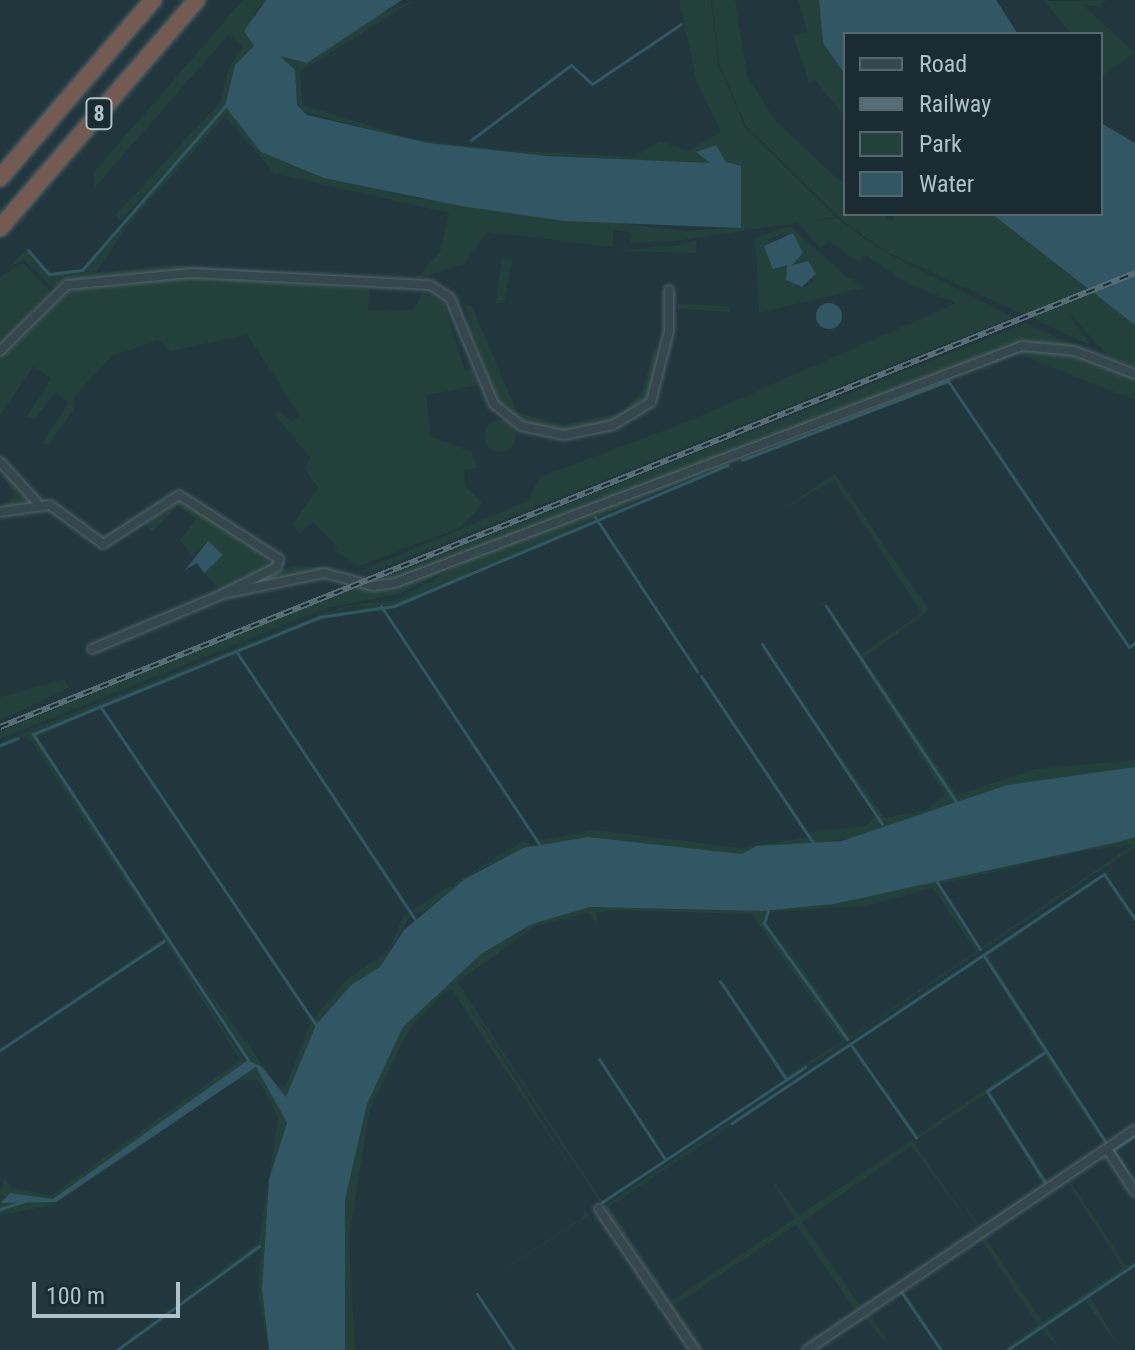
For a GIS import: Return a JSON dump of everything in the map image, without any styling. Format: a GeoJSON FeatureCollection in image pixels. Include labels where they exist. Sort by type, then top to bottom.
{"type":"FeatureCollection","features":[{"type":"Feature","properties":{"kind":"highway","name":"8"},"geometry":{"type":"LineString","coordinates":[[0,178],[153,0]]}},
{"type":"Feature","properties":{"kind":"highway","name":"8"},"geometry":{"type":"LineString","coordinates":[[0,228],[197,0]]}},
{"type":"Feature","properties":{"kind":"street"},"geometry":{"type":"LineString","coordinates":[[0,351],[67,285],[191,273],[430,285],[450,298],[494,404],[528,429],[564,435],[625,420],[651,402],[669,331],[669,290]]}},
{"type":"Feature","properties":{"kind":"street"},"geometry":{"type":"LineString","coordinates":[[223,594],[324,573],[373,586],[395,583],[1022,346],[1075,351],[1135,374]]}},
{"type":"Feature","properties":{"kind":"street"},"geometry":{"type":"LineString","coordinates":[[0,462],[37,502],[103,544],[179,495],[279,559],[277,567],[223,594],[92,649]]}},
{"type":"Feature","properties":{"kind":"street"},"geometry":{"type":"LineString","coordinates":[[0,512],[37,502]]}},
{"type":"Feature","properties":{"kind":"street"},"geometry":{"type":"LineString","coordinates":[[807,1350],[1135,1130]]}},
{"type":"Feature","properties":{"kind":"street"},"geometry":{"type":"LineString","coordinates":[[1107,1149],[1135,1192]]}},
{"type":"Feature","properties":{"kind":"street"},"geometry":{"type":"LineString","coordinates":[[599,1209],[695,1350]]}},
{"type":"Feature","properties":{"kind":"green space"},"geometry":{"type":"Polygon","coordinates":[[[243,0],[266,0],[254,13],[255,46],[235,65],[233,108],[262,153],[406,197],[685,231],[741,227],[741,167],[726,162],[716,145],[713,163],[686,163],[502,153],[404,139],[299,110],[293,76],[278,55],[328,49],[365,19],[415,0],[300,72],[303,105],[413,139],[501,150],[634,157],[660,141],[688,151],[721,132],[697,83],[679,0],[711,0],[718,64],[745,127],[836,217],[675,241],[630,243],[632,233],[614,230],[612,247],[487,232],[465,263],[416,279],[440,252],[449,213],[274,173],[225,116],[127,226],[96,273],[171,265],[404,279],[164,271],[53,288],[24,260],[5,271],[26,250],[50,275],[84,271],[224,110],[120,221],[115,215],[219,104],[230,65],[243,47],[228,35],[95,187],[93,173],[243,0]]]}},
{"type":"Feature","properties":{"kind":"green space"},"geometry":{"type":"Polygon","coordinates":[[[712,0],[735,0],[747,75],[774,119],[843,184],[843,216],[884,216],[891,222],[896,216],[995,216],[1135,325],[1135,367],[1109,357],[1068,312],[1090,345],[887,252],[843,221],[746,126],[719,64],[712,0]]]}},
{"type":"Feature","properties":{"kind":"green space"},"geometry":{"type":"Polygon","coordinates":[[[798,0],[819,0],[823,43],[843,71],[843,115],[815,80],[809,82],[793,36],[807,32],[798,0]]]}},
{"type":"Feature","properties":{"kind":"green space"},"geometry":{"type":"Polygon","coordinates":[[[1106,0],[1100,7],[1083,5],[1135,53],[1103,75],[1103,32],[1070,32],[1044,1],[1106,0]]]}},
{"type":"Feature","properties":{"kind":"green space"},"geometry":{"type":"Polygon","coordinates":[[[837,218],[881,250],[1013,317],[375,571],[356,573],[527,501],[540,477],[687,422],[956,303],[905,282],[866,255],[858,262],[829,241],[820,248],[797,222],[837,218]]]}},
{"type":"Feature","properties":{"kind":"green space"},"geometry":{"type":"Polygon","coordinates":[[[790,226],[847,277],[866,287],[759,313],[755,238],[790,226]],[[784,233],[768,240],[778,267],[787,265],[798,288],[814,281],[805,260],[791,265],[803,255],[784,233]]]}},
{"type":"Feature","properties":{"kind":"green space"},"geometry":{"type":"Polygon","coordinates":[[[697,239],[696,253],[616,251],[685,244],[697,239]]]}},
{"type":"Feature","properties":{"kind":"green space"},"geometry":{"type":"Polygon","coordinates":[[[502,257],[513,258],[504,303],[496,303],[502,257]]]}},
{"type":"Feature","properties":{"kind":"green space"},"geometry":{"type":"Polygon","coordinates":[[[23,263],[50,291],[0,347],[0,277],[23,263]]]}},
{"type":"Feature","properties":{"kind":"green space"},"geometry":{"type":"Polygon","coordinates":[[[189,276],[369,289],[368,311],[414,310],[422,293],[443,300],[465,371],[473,369],[479,385],[426,395],[431,437],[472,452],[477,468],[464,470],[466,487],[482,503],[477,510],[459,528],[359,566],[334,551],[338,547],[313,522],[298,534],[293,524],[318,488],[305,469],[310,457],[274,414],[280,411],[291,422],[300,416],[247,335],[170,351],[158,340],[112,356],[74,397],[73,411],[48,445],[42,443],[69,402],[55,393],[34,419],[27,416],[51,378],[34,366],[0,415],[0,355],[65,290],[189,276]]]}},
{"type":"Feature","properties":{"kind":"green space"},"geometry":{"type":"Polygon","coordinates":[[[678,304],[729,306],[729,312],[677,309],[678,304]]]}},
{"type":"Feature","properties":{"kind":"green space"},"geometry":{"type":"Polygon","coordinates":[[[465,306],[472,306],[517,412],[562,425],[622,413],[643,390],[653,351],[662,353],[649,395],[622,417],[596,426],[559,432],[521,420],[495,399],[465,306]]]}},
{"type":"Feature","properties":{"kind":"green space"},"geometry":{"type":"Polygon","coordinates":[[[1026,323],[1096,356],[1019,344],[389,582],[372,581],[1026,323]]]}},
{"type":"Feature","properties":{"kind":"green space"},"geometry":{"type":"Polygon","coordinates":[[[1018,349],[1073,354],[1135,377],[1135,400],[1018,354],[739,462],[1018,349]]]}},
{"type":"Feature","properties":{"kind":"green space"},"geometry":{"type":"Polygon","coordinates":[[[500,420],[512,424],[516,436],[512,448],[500,452],[488,448],[484,436],[488,424],[500,420]]]}},
{"type":"Feature","properties":{"kind":"green space"},"geometry":{"type":"Polygon","coordinates":[[[725,463],[730,465],[736,476],[726,465],[707,471],[394,605],[350,607],[329,614],[375,606],[381,607],[383,612],[356,610],[312,623],[34,732],[246,1063],[53,1200],[0,1196],[4,1178],[12,1188],[50,1196],[240,1060],[166,942],[0,1053],[164,942],[0,1049],[164,938],[34,745],[26,737],[0,742],[324,613],[350,605],[396,600],[480,553],[725,463]]]}},
{"type":"Feature","properties":{"kind":"green space"},"geometry":{"type":"Polygon","coordinates":[[[0,466],[30,501],[0,510],[14,496],[0,466]]]}},
{"type":"Feature","properties":{"kind":"green space"},"geometry":{"type":"Polygon","coordinates":[[[835,474],[929,610],[864,658],[957,795],[1035,769],[1135,760],[1135,767],[1007,785],[857,837],[816,844],[808,832],[866,826],[875,816],[758,641],[885,818],[926,810],[945,794],[823,604],[789,622],[825,602],[861,654],[922,613],[834,480],[778,512],[835,474]]]}},
{"type":"Feature","properties":{"kind":"green space"},"geometry":{"type":"Polygon","coordinates":[[[181,500],[265,552],[271,566],[221,591],[204,573],[223,555],[208,541],[192,555],[180,540],[196,519],[177,506],[152,531],[145,524],[181,500]]]}},
{"type":"Feature","properties":{"kind":"green space"},"geometry":{"type":"Polygon","coordinates":[[[596,519],[521,553],[478,568],[445,587],[384,611],[470,569],[596,519]]]}},
{"type":"Feature","properties":{"kind":"green space"},"geometry":{"type":"Polygon","coordinates":[[[460,562],[400,594],[326,608],[0,739],[0,731],[363,584],[390,588],[460,562]]]}},
{"type":"Feature","properties":{"kind":"green space"},"geometry":{"type":"Polygon","coordinates":[[[296,566],[337,568],[236,591],[283,570],[296,566]]]}},
{"type":"Feature","properties":{"kind":"green space"},"geometry":{"type":"Polygon","coordinates":[[[64,679],[69,688],[0,720],[0,697],[64,679]]]}},
{"type":"Feature","properties":{"kind":"green space"},"geometry":{"type":"Polygon","coordinates":[[[100,707],[37,738],[34,734],[36,733],[100,707]]]}},
{"type":"Feature","properties":{"kind":"green space"},"geometry":{"type":"Polygon","coordinates":[[[595,830],[740,848],[808,837],[812,844],[742,854],[588,837],[543,847],[539,841],[595,830]]]}},
{"type":"Feature","properties":{"kind":"green space"},"geometry":{"type":"Polygon","coordinates":[[[1135,837],[1135,847],[806,1068],[787,1079],[721,979],[787,1075],[843,1041],[751,914],[609,910],[596,912],[597,925],[588,913],[536,926],[457,982],[603,1203],[803,1070],[602,1205],[458,988],[590,1197],[452,990],[445,992],[410,1028],[370,1109],[349,1237],[355,1350],[345,1350],[345,1200],[367,1104],[403,1027],[481,954],[532,924],[590,907],[763,911],[834,904],[1135,837]],[[1134,844],[1083,851],[937,885],[978,950],[1134,844]],[[933,888],[866,906],[767,912],[763,923],[845,1039],[767,919],[850,1037],[976,951],[933,888]]]}},
{"type":"Feature","properties":{"kind":"green space"},"geometry":{"type":"Polygon","coordinates":[[[522,841],[541,848],[523,848],[473,873],[431,909],[411,914],[380,967],[351,985],[317,1025],[312,1020],[347,979],[388,951],[404,915],[522,841]]]}},
{"type":"Feature","properties":{"kind":"green space"},"geometry":{"type":"Polygon","coordinates":[[[1135,852],[1106,873],[1135,923],[1103,877],[988,956],[1107,1142],[1130,1132],[1098,1152],[1103,1143],[1044,1055],[989,1092],[1047,1180],[1094,1155],[980,1230],[935,1164],[980,1227],[1043,1184],[986,1094],[918,1138],[853,1045],[918,1135],[1042,1051],[983,957],[1038,1040],[985,956],[1010,937],[609,1207],[671,1301],[794,1219],[770,1177],[799,1215],[912,1140],[973,1228],[911,1146],[802,1222],[860,1306],[975,1234],[794,1350],[855,1310],[796,1225],[675,1305],[705,1350],[699,1350],[605,1206],[1135,852]]]}},
{"type":"Feature","properties":{"kind":"green space"},"geometry":{"type":"Polygon","coordinates":[[[187,961],[278,1086],[286,1085],[311,1021],[316,1026],[286,1097],[248,1058],[187,961]]]}},
{"type":"Feature","properties":{"kind":"green space"},"geometry":{"type":"Polygon","coordinates":[[[250,1068],[259,1070],[287,1123],[269,1179],[262,1290],[269,1350],[258,1294],[261,1249],[118,1350],[258,1246],[112,1350],[259,1242],[278,1117],[258,1080],[237,1080],[54,1205],[0,1215],[0,1203],[56,1202],[250,1068]]]}},
{"type":"Feature","properties":{"kind":"green space"},"geometry":{"type":"Polygon","coordinates":[[[1104,1155],[1070,1181],[1126,1266],[1135,1261],[1090,1297],[1122,1350],[1085,1301],[1046,1327],[1061,1350],[1042,1330],[1003,1350],[1038,1325],[981,1239],[960,1251],[1009,1216],[985,1238],[1043,1322],[1123,1268],[1068,1183],[1014,1213],[1104,1155]]]}},
{"type":"Feature","properties":{"kind":"green space"},"geometry":{"type":"Polygon","coordinates":[[[585,1210],[589,1215],[379,1350],[582,1218],[585,1210]]]}},
{"type":"Feature","properties":{"kind":"green space"},"geometry":{"type":"Polygon","coordinates":[[[953,1253],[904,1290],[944,1350],[900,1290],[869,1313],[893,1350],[864,1317],[809,1350],[953,1253]]]}},
{"type":"Feature","properties":{"kind":"water"},"geometry":{"type":"Polygon","coordinates":[[[266,0],[402,0],[307,63],[280,56],[295,70],[297,105],[307,115],[428,143],[548,156],[710,163],[696,152],[716,145],[726,162],[741,166],[741,228],[564,221],[461,206],[324,178],[261,152],[225,106],[235,65],[254,46],[244,31],[266,0]]]}},
{"type":"Feature","properties":{"kind":"water"},"geometry":{"type":"Polygon","coordinates":[[[819,0],[996,0],[1017,32],[843,32],[843,71],[823,43],[819,0]]]}},
{"type":"Feature","properties":{"kind":"water"},"geometry":{"type":"Polygon","coordinates":[[[1103,124],[1135,143],[1135,325],[995,216],[1103,216],[1103,124]]]}},
{"type":"Feature","properties":{"kind":"water"},"geometry":{"type":"Polygon","coordinates":[[[793,233],[803,253],[792,265],[808,261],[816,274],[802,287],[786,280],[787,265],[773,269],[764,246],[793,233]]]}},
{"type":"Feature","properties":{"kind":"water"},"geometry":{"type":"Polygon","coordinates":[[[829,303],[838,307],[842,316],[838,325],[829,329],[820,325],[816,316],[820,307],[829,303]]]}},
{"type":"Feature","properties":{"kind":"water"},"geometry":{"type":"Polygon","coordinates":[[[208,541],[223,555],[204,573],[197,563],[185,570],[208,541]]]}},
{"type":"Feature","properties":{"kind":"water"},"geometry":{"type":"Polygon","coordinates":[[[1135,767],[1135,837],[1118,842],[834,904],[763,911],[590,907],[532,924],[481,954],[403,1027],[367,1104],[345,1200],[345,1350],[269,1350],[262,1290],[269,1179],[287,1123],[256,1067],[56,1202],[0,1203],[10,1193],[53,1199],[248,1060],[262,1067],[286,1097],[316,1025],[351,985],[380,967],[404,930],[465,879],[523,848],[588,837],[742,854],[757,846],[842,841],[1007,785],[1135,767]]]}},
{"type":"Feature","properties":{"kind":"waterway"},"geometry":{"type":"LineString","coordinates":[[471,140],[571,65],[592,84],[681,24]]}},
{"type":"Feature","properties":{"kind":"waterway"},"geometry":{"type":"LineString","coordinates":[[28,250],[49,274],[82,270],[225,106]]}},
{"type":"Feature","properties":{"kind":"waterway"},"geometry":{"type":"LineString","coordinates":[[742,460],[948,381],[1129,647],[1135,643]]}},
{"type":"Feature","properties":{"kind":"waterway"},"geometry":{"type":"LineString","coordinates":[[248,1060],[33,734],[319,617],[394,606],[727,465]]}},
{"type":"Feature","properties":{"kind":"waterway"},"geometry":{"type":"LineString","coordinates":[[595,517],[697,671]]}},
{"type":"Feature","properties":{"kind":"waterway"},"geometry":{"type":"LineString","coordinates":[[381,606],[542,848]]}},
{"type":"Feature","properties":{"kind":"waterway"},"geometry":{"type":"LineString","coordinates":[[826,606],[957,803]]}},
{"type":"Feature","properties":{"kind":"waterway"},"geometry":{"type":"LineString","coordinates":[[762,644],[882,824]]}},
{"type":"Feature","properties":{"kind":"waterway"},"geometry":{"type":"LineString","coordinates":[[236,651],[415,919]]}},
{"type":"Feature","properties":{"kind":"waterway"},"geometry":{"type":"LineString","coordinates":[[701,676],[814,844]]}},
{"type":"Feature","properties":{"kind":"waterway"},"geometry":{"type":"LineString","coordinates":[[100,706],[316,1025]]}},
{"type":"Feature","properties":{"kind":"waterway"},"geometry":{"type":"LineString","coordinates":[[0,745],[18,738]]}},
{"type":"Feature","properties":{"kind":"waterway"},"geometry":{"type":"LineString","coordinates":[[732,1123],[1104,874],[1135,919]]}},
{"type":"Feature","properties":{"kind":"waterway"},"geometry":{"type":"LineString","coordinates":[[937,882],[980,949]]}},
{"type":"Feature","properties":{"kind":"waterway"},"geometry":{"type":"LineString","coordinates":[[768,911],[764,923],[847,1039]]}},
{"type":"Feature","properties":{"kind":"waterway"},"geometry":{"type":"LineString","coordinates":[[0,1050],[164,941]]}},
{"type":"Feature","properties":{"kind":"waterway"},"geometry":{"type":"LineString","coordinates":[[984,956],[1107,1144]]}},
{"type":"Feature","properties":{"kind":"waterway"},"geometry":{"type":"LineString","coordinates":[[720,981],[786,1079]]}},
{"type":"Feature","properties":{"kind":"waterway"},"geometry":{"type":"LineString","coordinates":[[851,1045],[916,1137]]}},
{"type":"Feature","properties":{"kind":"waterway"},"geometry":{"type":"LineString","coordinates":[[1045,1052],[987,1091],[1046,1184]]}},
{"type":"Feature","properties":{"kind":"waterway"},"geometry":{"type":"LineString","coordinates":[[599,1059],[665,1159]]}},
{"type":"Feature","properties":{"kind":"waterway"},"geometry":{"type":"LineString","coordinates":[[602,1202],[805,1067]]}},
{"type":"Feature","properties":{"kind":"waterway"},"geometry":{"type":"LineString","coordinates":[[1127,1172],[1113,1150],[1135,1135]]}},
{"type":"Feature","properties":{"kind":"waterway"},"geometry":{"type":"LineString","coordinates":[[0,1209],[30,1199]]}},
{"type":"Feature","properties":{"kind":"waterway"},"geometry":{"type":"LineString","coordinates":[[117,1350],[259,1246]]}},
{"type":"Feature","properties":{"kind":"waterway"},"geometry":{"type":"LineString","coordinates":[[1007,1350],[1135,1264]]}},
{"type":"Feature","properties":{"kind":"waterway"},"geometry":{"type":"LineString","coordinates":[[900,1290],[941,1350]]}},
{"type":"Feature","properties":{"kind":"waterway"},"geometry":{"type":"LineString","coordinates":[[477,1294],[514,1350]]}},
{"type":"Feature","properties":{"kind":"railway"},"geometry":{"type":"LineString","coordinates":[[0,727],[1135,273]]}}]}
